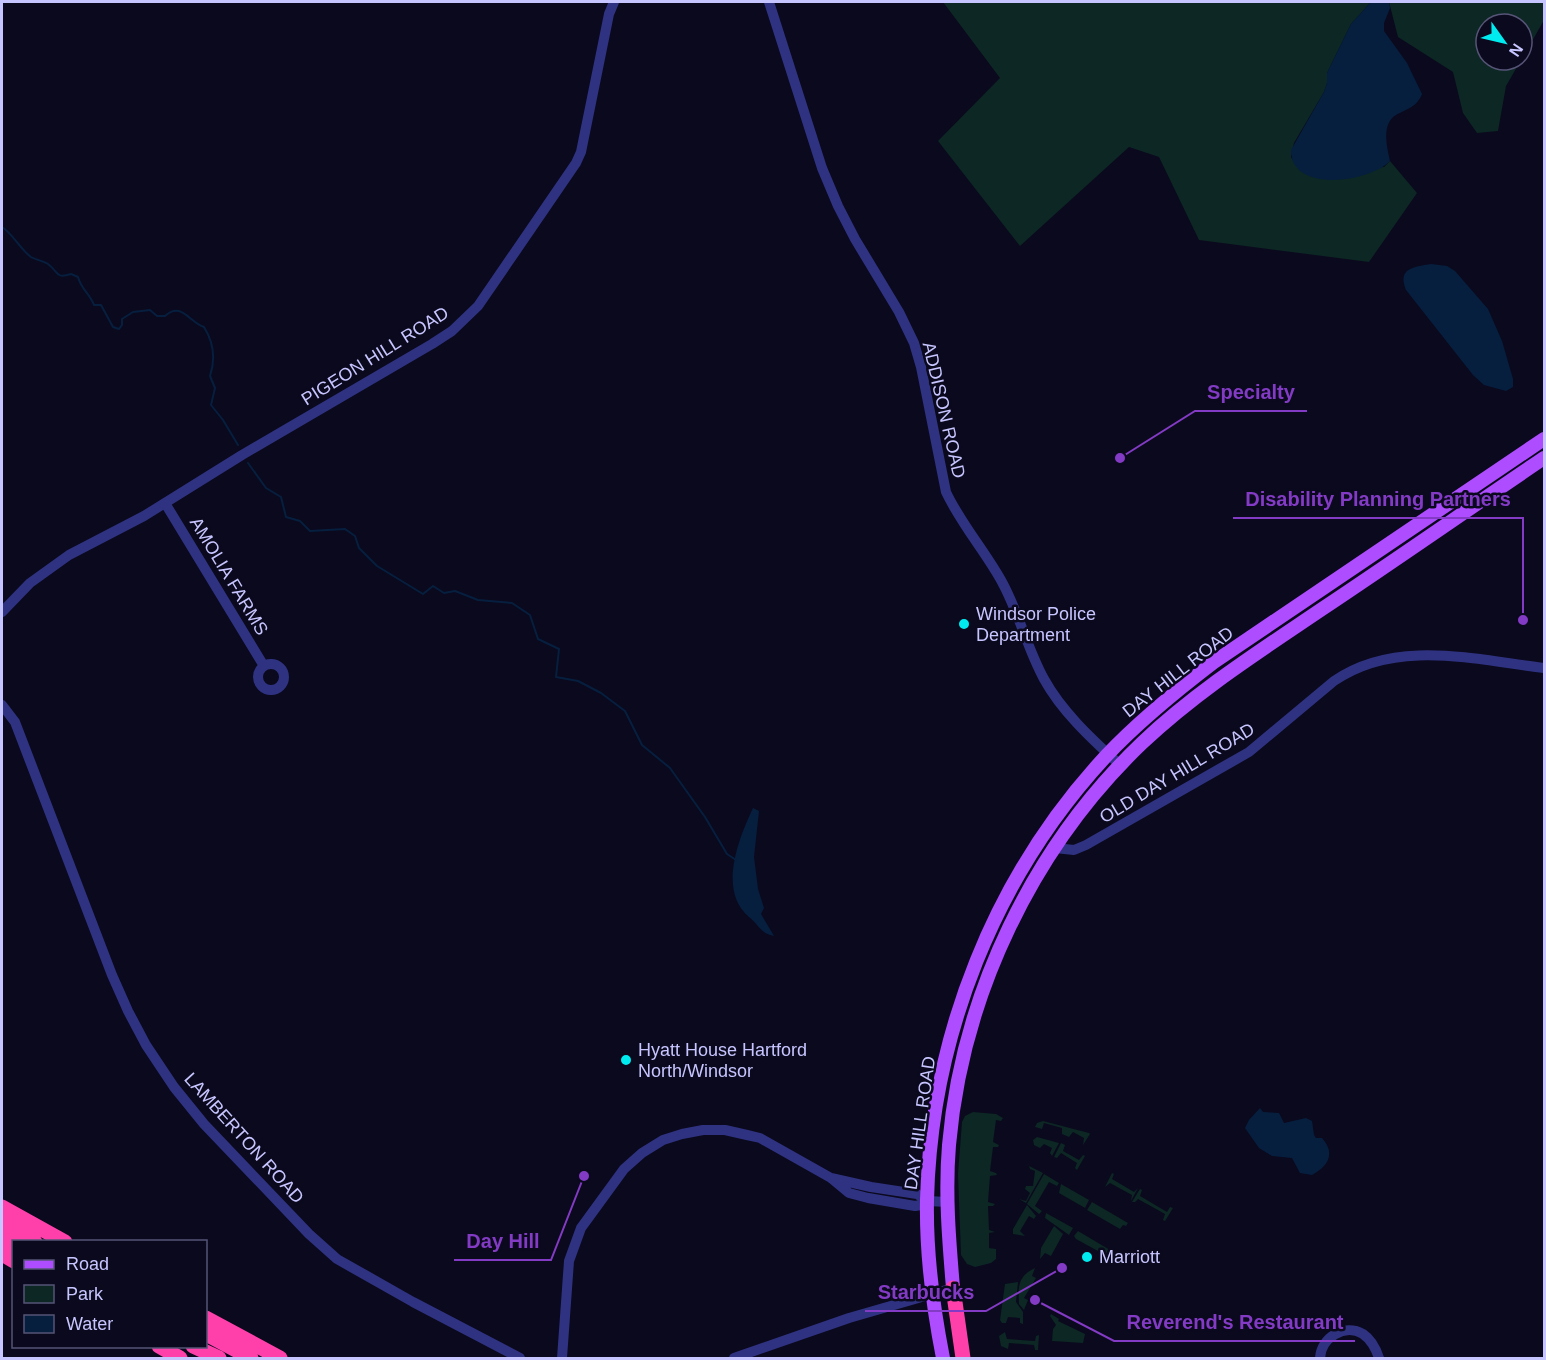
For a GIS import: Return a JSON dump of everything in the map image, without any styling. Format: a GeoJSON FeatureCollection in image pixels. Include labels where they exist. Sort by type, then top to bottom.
{"type":"FeatureCollection","features":[{"type":"Feature","properties":{"kind":"highway"},"geometry":{"type":"LineString","coordinates":[[2,1207],[60,1240]]}},
{"type":"Feature","properties":{"kind":"highway"},"geometry":{"type":"LineString","coordinates":[[2,1223],[32,1240]]}},
{"type":"Feature","properties":{"kind":"highway"},"geometry":{"type":"LineString","coordinates":[[953,1288],[963,1359]]}},
{"type":"Feature","properties":{"kind":"highway"},"geometry":{"type":"LineString","coordinates":[[207,1319],[280,1359]]}},
{"type":"Feature","properties":{"kind":"highway"},"geometry":{"type":"LineString","coordinates":[[207,1335],[242,1359]]}},
{"type":"Feature","properties":{"kind":"highway"},"geometry":{"type":"LineString","coordinates":[[207,1335],[251,1359]]}},
{"type":"Feature","properties":{"kind":"highway"},"geometry":{"type":"LineString","coordinates":[[161,1348],[180,1359]]}},
{"type":"Feature","properties":{"kind":"highway"},"geometry":{"type":"LineString","coordinates":[[189,1348],[207,1359]]}},
{"type":"Feature","properties":{"kind":"highway"},"geometry":{"type":"LineString","coordinates":[[195,1348],[219,1359]]}},
{"type":"Feature","properties":{"kind":"main road","name":"DAY HILL ROAD"},"geometry":{"type":"LineString","coordinates":[[943,1359],[933,1294],[927,1201],[938,1097],[958,1012],[973,970],[992,925],[1020,871],[1078,788],[1108,754],[1153,711],[1214,662],[1545,439]]}},
{"type":"Feature","properties":{"kind":"main road","name":"DAY HILL ROAD"},"geometry":{"type":"LineString","coordinates":[[953,1288],[948,1202],[949,1147],[963,1058],[987,980],[1007,933],[1055,848],[1120,765],[1164,722],[1196,695],[1545,458]]}},
{"type":"Feature","properties":{"kind":"main road"},"geometry":{"type":"LineString","coordinates":[[1499,470],[1508,483]]}},
{"type":"Feature","properties":{"kind":"main road"},"geometry":{"type":"LineString","coordinates":[[1380,550],[1388,565]]}},
{"type":"Feature","properties":{"kind":"main road"},"geometry":{"type":"LineString","coordinates":[[992,925],[1007,933]]}},
{"type":"Feature","properties":{"kind":"main road"},"geometry":{"type":"LineString","coordinates":[[958,1012],[975,1016]]}},
{"type":"Feature","properties":{"kind":"street","name":"PIGEON HILL ROAD"},"geometry":{"type":"LineString","coordinates":[[2,612],[30,583],[50,567],[165,503],[242,455],[432,344],[452,331],[478,306],[576,163],[609,14],[614,2]]}},
{"type":"Feature","properties":{"kind":"street","name":"ADDISON ROAD"},"geometry":{"type":"LineString","coordinates":[[769,2],[822,168],[855,239],[899,312],[914,343],[946,492],[953,507],[1007,591],[1045,682],[1067,712],[1120,765]]}},
{"type":"Feature","properties":{"kind":"street","name":"AMOLIA FARMS"},"geometry":{"type":"LineString","coordinates":[[165,503],[264,666]]}},
{"type":"Feature","properties":{"kind":"street","name":"OLD DAY HILL ROAD"},"geometry":{"type":"LineString","coordinates":[[1055,848],[1074,850],[1086,845],[1240,757],[1261,743],[1334,681],[1359,667],[1395,658],[1434,654],[1545,668]]}},
{"type":"Feature","properties":{"kind":"street","name":"LAMBERTON ROAD"},"geometry":{"type":"LineString","coordinates":[[2,705],[15,722],[128,1011],[174,1088],[204,1124],[309,1234],[337,1259],[520,1359]]}},
{"type":"Feature","properties":{"kind":"street"},"geometry":{"type":"LineString","coordinates":[[562,1359],[569,1261],[581,1228],[624,1169],[663,1140],[703,1130],[725,1130],[760,1138],[831,1178],[846,1192],[915,1206],[927,1201],[948,1202]]}},
{"type":"Feature","properties":{"kind":"street"},"geometry":{"type":"LineString","coordinates":[[734,1359],[849,1318],[953,1288]]}},
{"type":"Feature","properties":{"kind":"street"},"geometry":{"type":"LineString","coordinates":[[1320,1359],[1323,1345],[1329,1338],[1347,1330],[1366,1336],[1373,1344],[1379,1359]]}},
{"type":"Feature","properties":{"kind":"green space"},"geometry":{"type":"Polygon","coordinates":[[[943,2],[1371,2],[1351,24],[1327,73],[1324,92],[1294,143],[1291,157],[1300,170],[1384,167],[1390,161],[1417,193],[1369,262],[1199,240],[1159,157],[1129,147],[1020,246],[938,141],[1000,78],[943,2]]]}},
{"type":"Feature","properties":{"kind":"green space"},"geometry":{"type":"Polygon","coordinates":[[[1389,2],[1544,2],[1544,20],[1534,38],[1534,12],[1474,12],[1474,72],[1514,72],[1506,86],[1498,131],[1477,133],[1463,113],[1453,72],[1398,37],[1389,2]]]}},
{"type":"Feature","properties":{"kind":"green space"},"geometry":{"type":"Polygon","coordinates":[[[973,1112],[996,1114],[1003,1118],[1001,1121],[996,1120],[993,1142],[999,1145],[993,1147],[990,1171],[997,1175],[990,1176],[988,1202],[995,1204],[988,1206],[989,1230],[995,1232],[989,1233],[989,1248],[996,1249],[996,1259],[991,1263],[975,1267],[967,1264],[961,1255],[958,1174],[962,1122],[965,1116],[973,1112]]]}},
{"type":"Feature","properties":{"kind":"green space"},"geometry":{"type":"Polygon","coordinates":[[[1043,1121],[1090,1134],[1083,1145],[1084,1138],[1073,1132],[1069,1137],[1062,1134],[1062,1128],[1044,1123],[1042,1129],[1035,1127],[1037,1123],[1043,1121]]]}},
{"type":"Feature","properties":{"kind":"green space"},"geometry":{"type":"Polygon","coordinates":[[[1037,1137],[1059,1143],[1052,1156],[1050,1153],[1052,1148],[1044,1144],[1040,1148],[1034,1145],[1033,1140],[1037,1137]]]}},
{"type":"Feature","properties":{"kind":"green space"},"geometry":{"type":"Polygon","coordinates":[[[1061,1143],[1065,1145],[1063,1151],[1079,1160],[1083,1155],[1085,1156],[1077,1170],[1075,1168],[1077,1163],[1061,1153],[1057,1158],[1054,1157],[1061,1143]]]}},
{"type":"Feature","properties":{"kind":"green space"},"geometry":{"type":"Polygon","coordinates":[[[1029,1166],[1043,1173],[1026,1203],[1019,1199],[1026,1201],[1030,1193],[1025,1189],[1026,1186],[1033,1186],[1035,1171],[1029,1166]]]}},
{"type":"Feature","properties":{"kind":"green space"},"geometry":{"type":"Polygon","coordinates":[[[1112,1173],[1114,1174],[1112,1179],[1134,1192],[1138,1188],[1131,1201],[1132,1195],[1110,1183],[1105,1187],[1112,1173]]]}},
{"type":"Feature","properties":{"kind":"green space"},"geometry":{"type":"Polygon","coordinates":[[[1044,1174],[1059,1183],[1057,1186],[1049,1182],[1035,1206],[1042,1211],[1039,1214],[1027,1204],[1044,1174]]]}},
{"type":"Feature","properties":{"kind":"green space"},"geometry":{"type":"Polygon","coordinates":[[[1061,1184],[1089,1200],[1085,1208],[1059,1193],[1061,1184]]]}},
{"type":"Feature","properties":{"kind":"green space"},"geometry":{"type":"Polygon","coordinates":[[[1140,1189],[1142,1190],[1140,1196],[1167,1212],[1170,1207],[1173,1208],[1165,1221],[1163,1220],[1165,1214],[1138,1199],[1132,1202],[1140,1189]]]}},
{"type":"Feature","properties":{"kind":"green space"},"geometry":{"type":"Polygon","coordinates":[[[1092,1202],[1128,1223],[1120,1229],[1087,1210],[1092,1202]]]}},
{"type":"Feature","properties":{"kind":"green space"},"geometry":{"type":"Polygon","coordinates":[[[1027,1205],[1036,1216],[1034,1219],[1029,1216],[1020,1231],[1025,1236],[1013,1234],[1013,1229],[1027,1205]]]}},
{"type":"Feature","properties":{"kind":"green space"},"geometry":{"type":"Polygon","coordinates":[[[1046,1213],[1073,1228],[1069,1235],[1045,1218],[1046,1213]]]}},
{"type":"Feature","properties":{"kind":"green space"},"geometry":{"type":"Polygon","coordinates":[[[1054,1226],[1063,1234],[1051,1256],[1045,1253],[1040,1259],[1041,1248],[1054,1226]]]}},
{"type":"Feature","properties":{"kind":"green space"},"geometry":{"type":"Polygon","coordinates":[[[1078,1231],[1110,1250],[1107,1256],[1076,1239],[1074,1236],[1078,1231]]]}},
{"type":"Feature","properties":{"kind":"green space"},"geometry":{"type":"Polygon","coordinates":[[[1035,1268],[1032,1276],[1036,1278],[1024,1298],[1028,1300],[1024,1310],[1019,1304],[1020,1282],[1025,1274],[1035,1268]]]}},
{"type":"Feature","properties":{"kind":"green space"},"geometry":{"type":"Polygon","coordinates":[[[1018,1282],[1016,1302],[1023,1312],[1023,1324],[1020,1323],[1020,1318],[1008,1317],[1006,1323],[1002,1323],[1000,1320],[1005,1284],[1018,1282]]]}},
{"type":"Feature","properties":{"kind":"green space"},"geometry":{"type":"Polygon","coordinates":[[[1051,1314],[1059,1319],[1058,1321],[1085,1334],[1083,1343],[1052,1341],[1053,1329],[1056,1325],[1051,1314]]]}},
{"type":"Feature","properties":{"kind":"green space"},"geometry":{"type":"Polygon","coordinates":[[[1005,1332],[1007,1339],[1035,1341],[1036,1336],[1039,1335],[1038,1350],[1035,1350],[1034,1345],[1009,1343],[1008,1349],[1001,1346],[999,1336],[1005,1332]]]}},
{"type":"Feature","properties":{"kind":"water"},"geometry":{"type":"Polygon","coordinates":[[[1371,2],[1389,2],[1390,8],[1384,23],[1384,31],[1407,63],[1422,94],[1414,105],[1396,115],[1388,124],[1386,136],[1390,161],[1366,174],[1350,178],[1333,180],[1317,178],[1304,173],[1294,164],[1291,150],[1324,92],[1327,73],[1351,24],[1371,2]]]}},
{"type":"Feature","properties":{"kind":"water"},"geometry":{"type":"Polygon","coordinates":[[[1431,264],[1447,266],[1455,271],[1488,309],[1502,341],[1513,379],[1513,387],[1506,391],[1484,385],[1473,375],[1406,290],[1405,273],[1413,268],[1431,264]]]}},
{"type":"Feature","properties":{"kind":"water"},"geometry":{"type":"Polygon","coordinates":[[[753,808],[759,811],[754,857],[758,889],[764,908],[761,914],[774,936],[763,931],[749,917],[734,894],[734,865],[737,850],[753,808]]]}},
{"type":"Feature","properties":{"kind":"water"},"geometry":{"type":"Polygon","coordinates":[[[1260,1108],[1263,1112],[1279,1113],[1284,1123],[1306,1118],[1312,1121],[1314,1135],[1316,1138],[1322,1138],[1329,1149],[1326,1164],[1312,1175],[1300,1173],[1292,1158],[1272,1156],[1259,1148],[1245,1128],[1260,1108]]]}},
{"type":"Feature","properties":{"kind":"waterway"},"geometry":{"type":"LineString","coordinates":[[2,227],[31,257],[48,264],[60,275],[71,274],[78,277],[94,305],[101,305],[113,327],[119,329],[122,319],[133,312],[150,310],[157,316],[180,312],[204,327],[213,351],[210,376],[215,388],[211,405],[238,445]]}},
{"type":"Feature","properties":{"kind":"waterway"},"geometry":{"type":"LineString","coordinates":[[248,463],[266,488],[281,497],[286,517],[300,521],[310,531],[345,529],[355,536],[359,548],[377,566],[423,594],[433,586],[444,593],[455,591],[478,600],[512,603],[530,615],[538,639],[559,649],[556,677],[578,681],[601,693],[625,711],[642,745],[670,768],[705,817],[727,854],[736,860]]}},
{"type":"Feature","properties":{"kind":"place","name":"Specialty"},"geometry":{"type":"Point","coordinates":[1120,458]}},
{"type":"Feature","properties":{"kind":"place","name":"Disability Planning Partners"},"geometry":{"type":"Point","coordinates":[1523,620]}},
{"type":"Feature","properties":{"kind":"place","name":"Windsor Police Department"},"geometry":{"type":"Point","coordinates":[964,624]}},
{"type":"Feature","properties":{"kind":"place","name":"Hyatt House Hartford North/Windsor"},"geometry":{"type":"Point","coordinates":[626,1060]}},
{"type":"Feature","properties":{"kind":"place","name":"Day Hill"},"geometry":{"type":"Point","coordinates":[584,1176]}},
{"type":"Feature","properties":{"kind":"place","name":"Marriott"},"geometry":{"type":"Point","coordinates":[1087,1257]}},
{"type":"Feature","properties":{"kind":"place","name":"Starbucks"},"geometry":{"type":"Point","coordinates":[1062,1268]}},
{"type":"Feature","properties":{"kind":"place","name":"Reverend's Restaurant"},"geometry":{"type":"Point","coordinates":[1035,1300]}}]}
